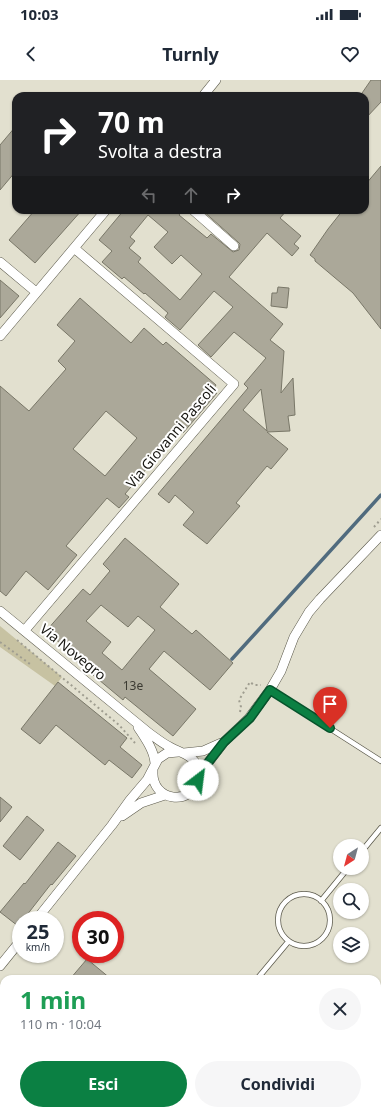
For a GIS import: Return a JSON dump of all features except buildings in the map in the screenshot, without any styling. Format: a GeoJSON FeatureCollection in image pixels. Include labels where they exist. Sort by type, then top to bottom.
{"type":"FeatureCollection","features":[{"type":"Feature","properties":{"kind":"street"},"geometry":{"type":"LineString","coordinates":[[208,92],[216,80]]}},
{"type":"Feature","properties":{"kind":"street"},"geometry":{"type":"LineString","coordinates":[[0,336],[103,214]]}},
{"type":"Feature","properties":{"kind":"street"},"geometry":{"type":"LineString","coordinates":[[197,214],[234,246]]}},
{"type":"Feature","properties":{"kind":"street","name":"Via Giovanni Pascoli"},"geometry":{"type":"LineString","coordinates":[[25,630],[234,384],[74,248]]}},
{"type":"Feature","properties":{"kind":"street"},"geometry":{"type":"LineString","coordinates":[[0,262],[36,292]]}},
{"type":"Feature","properties":{"kind":"street"},"geometry":{"type":"LineString","coordinates":[[112,825],[137,805],[155,797],[165,795],[174,797],[184,796],[193,790],[207,764],[224,742],[250,718],[270,690],[281,671],[294,637],[306,617],[320,599],[381,535]]}},
{"type":"Feature","properties":{"kind":"street","name":"Via Novegro"},"geometry":{"type":"LineString","coordinates":[[0,610],[156,738],[189,756],[195,763],[198,771],[198,779]]}},
{"type":"Feature","properties":{"kind":"street","name":"Via Novegro"},"geometry":{"type":"LineString","coordinates":[[128,715],[146,739],[155,759],[153,780],[156,787],[165,795]]}},
{"type":"Feature","properties":{"kind":"street"},"geometry":{"type":"LineString","coordinates":[[43,911],[112,825],[154,767],[158,759],[171,752],[206,751],[224,742]]}},
{"type":"Feature","properties":{"kind":"street"},"geometry":{"type":"LineString","coordinates":[[0,966],[12,951]]}},
{"type":"Feature","properties":{"kind":"lane"},"geometry":{"type":"LineString","coordinates":[[270,690],[381,761]]}},
{"type":"Feature","properties":{"kind":"lane"},"geometry":{"type":"LineString","coordinates":[[369,843],[381,828]]}},
{"type":"Feature","properties":{"kind":"lane"},"geometry":{"type":"LineString","coordinates":[[322,900],[342,875]]}},
{"type":"Feature","properties":{"kind":"lane"},"geometry":{"type":"LineString","coordinates":[[306,894],[322,900],[330,916],[330,925],[322,940],[314,945],[305,947],[296,946],[288,942],[282,936],[278,928],[279,911],[283,904],[294,896],[306,894]]}},
{"type":"Feature","properties":{"kind":"lane"},"geometry":{"type":"LineString","coordinates":[[260,975],[288,942]]}},
{"type":"Feature","properties":{"kind":"path"},"geometry":{"type":"LineString","coordinates":[[12,635],[119,725],[138,746]]}},
{"type":"Feature","properties":{"kind":"path"},"geometry":{"type":"LineString","coordinates":[[0,642],[30,664]]}},
{"type":"Feature","properties":{"kind":"shaded area"},"geometry":{"type":"Polygon","coordinates":[[[0,626],[62,677],[55,686],[0,647],[0,626]]]}},
{"type":"Feature","properties":{"kind":"waterway"},"geometry":{"type":"LineString","coordinates":[[232,659],[381,495]]}},
{"type":"Feature","properties":{"kind":"route"},"geometry":{"type":"LineString","coordinates":[[198,780],[202,771],[224,742],[250,718],[270,690],[330,728]]}}]}
